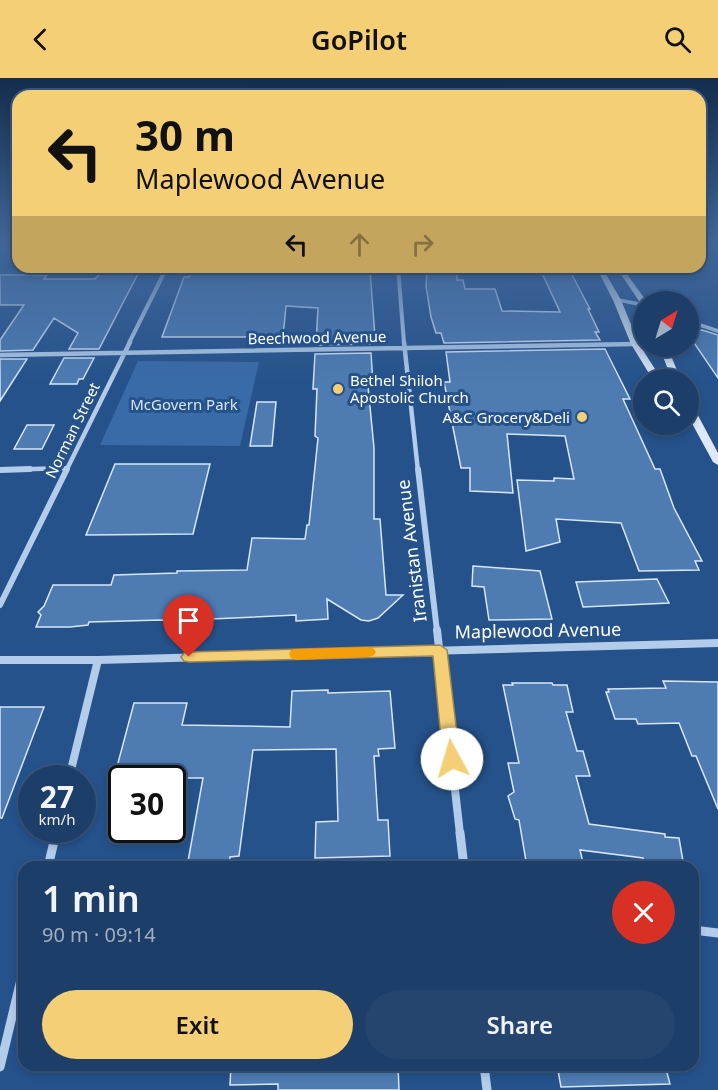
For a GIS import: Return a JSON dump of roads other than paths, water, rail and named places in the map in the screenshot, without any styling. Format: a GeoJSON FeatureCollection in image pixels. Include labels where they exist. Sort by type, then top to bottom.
{"type":"FeatureCollection","features":[{"type":"Feature","properties":{"kind":"main road"},"geometry":{"type":"LineString","coordinates":[[611,289],[633,339]]}},
{"type":"Feature","properties":{"kind":"main road"},"geometry":{"type":"LineString","coordinates":[[699,427],[718,462]]}},
{"type":"Feature","properties":{"kind":"street","name":"Norman Street"},"geometry":{"type":"LineString","coordinates":[[0,605],[156,289]]}},
{"type":"Feature","properties":{"kind":"street","name":"Iranistan Avenue"},"geometry":{"type":"LineString","coordinates":[[400,289],[404,348],[463,861]]}},
{"type":"Feature","properties":{"kind":"street"},"geometry":{"type":"LineString","coordinates":[[617,300],[633,302]]}},
{"type":"Feature","properties":{"kind":"street"},"geometry":{"type":"LineString","coordinates":[[699,325],[718,331]]}},
{"type":"Feature","properties":{"kind":"street","name":"Beechwood Avenue"},"geometry":{"type":"LineString","coordinates":[[0,354],[633,344]]}},
{"type":"Feature","properties":{"kind":"street"},"geometry":{"type":"LineString","coordinates":[[0,470],[67,468]]}},
{"type":"Feature","properties":{"kind":"street","name":"Maplewood Avenue"},"geometry":{"type":"LineString","coordinates":[[0,660],[98,660],[718,643]]}},
{"type":"Feature","properties":{"kind":"street"},"geometry":{"type":"LineString","coordinates":[[72,765],[98,660]]}},
{"type":"Feature","properties":{"kind":"street"},"geometry":{"type":"LineString","coordinates":[[49,861],[54,843]]}},
{"type":"Feature","properties":{"kind":"street"},"geometry":{"type":"LineString","coordinates":[[699,931],[718,933]]}},
{"type":"Feature","properties":{"kind":"street"},"geometry":{"type":"LineString","coordinates":[[0,1067],[18,992]]}},
{"type":"Feature","properties":{"kind":"street"},"geometry":{"type":"LineString","coordinates":[[485,1071],[487,1090]]}},
{"type":"Feature","properties":{"kind":"place","name":"Bethel Shiloh Apostolic Church"},"geometry":{"type":"Point","coordinates":[338,389]}},
{"type":"Feature","properties":{"kind":"place","name":"A&C Grocery&Deli"},"geometry":{"type":"Point","coordinates":[582,417]}},
{"type":"Feature","properties":{"kind":"park label","name":"McGovern Park"},"geometry":{"type":"Point","coordinates":[184,404]}}]}
